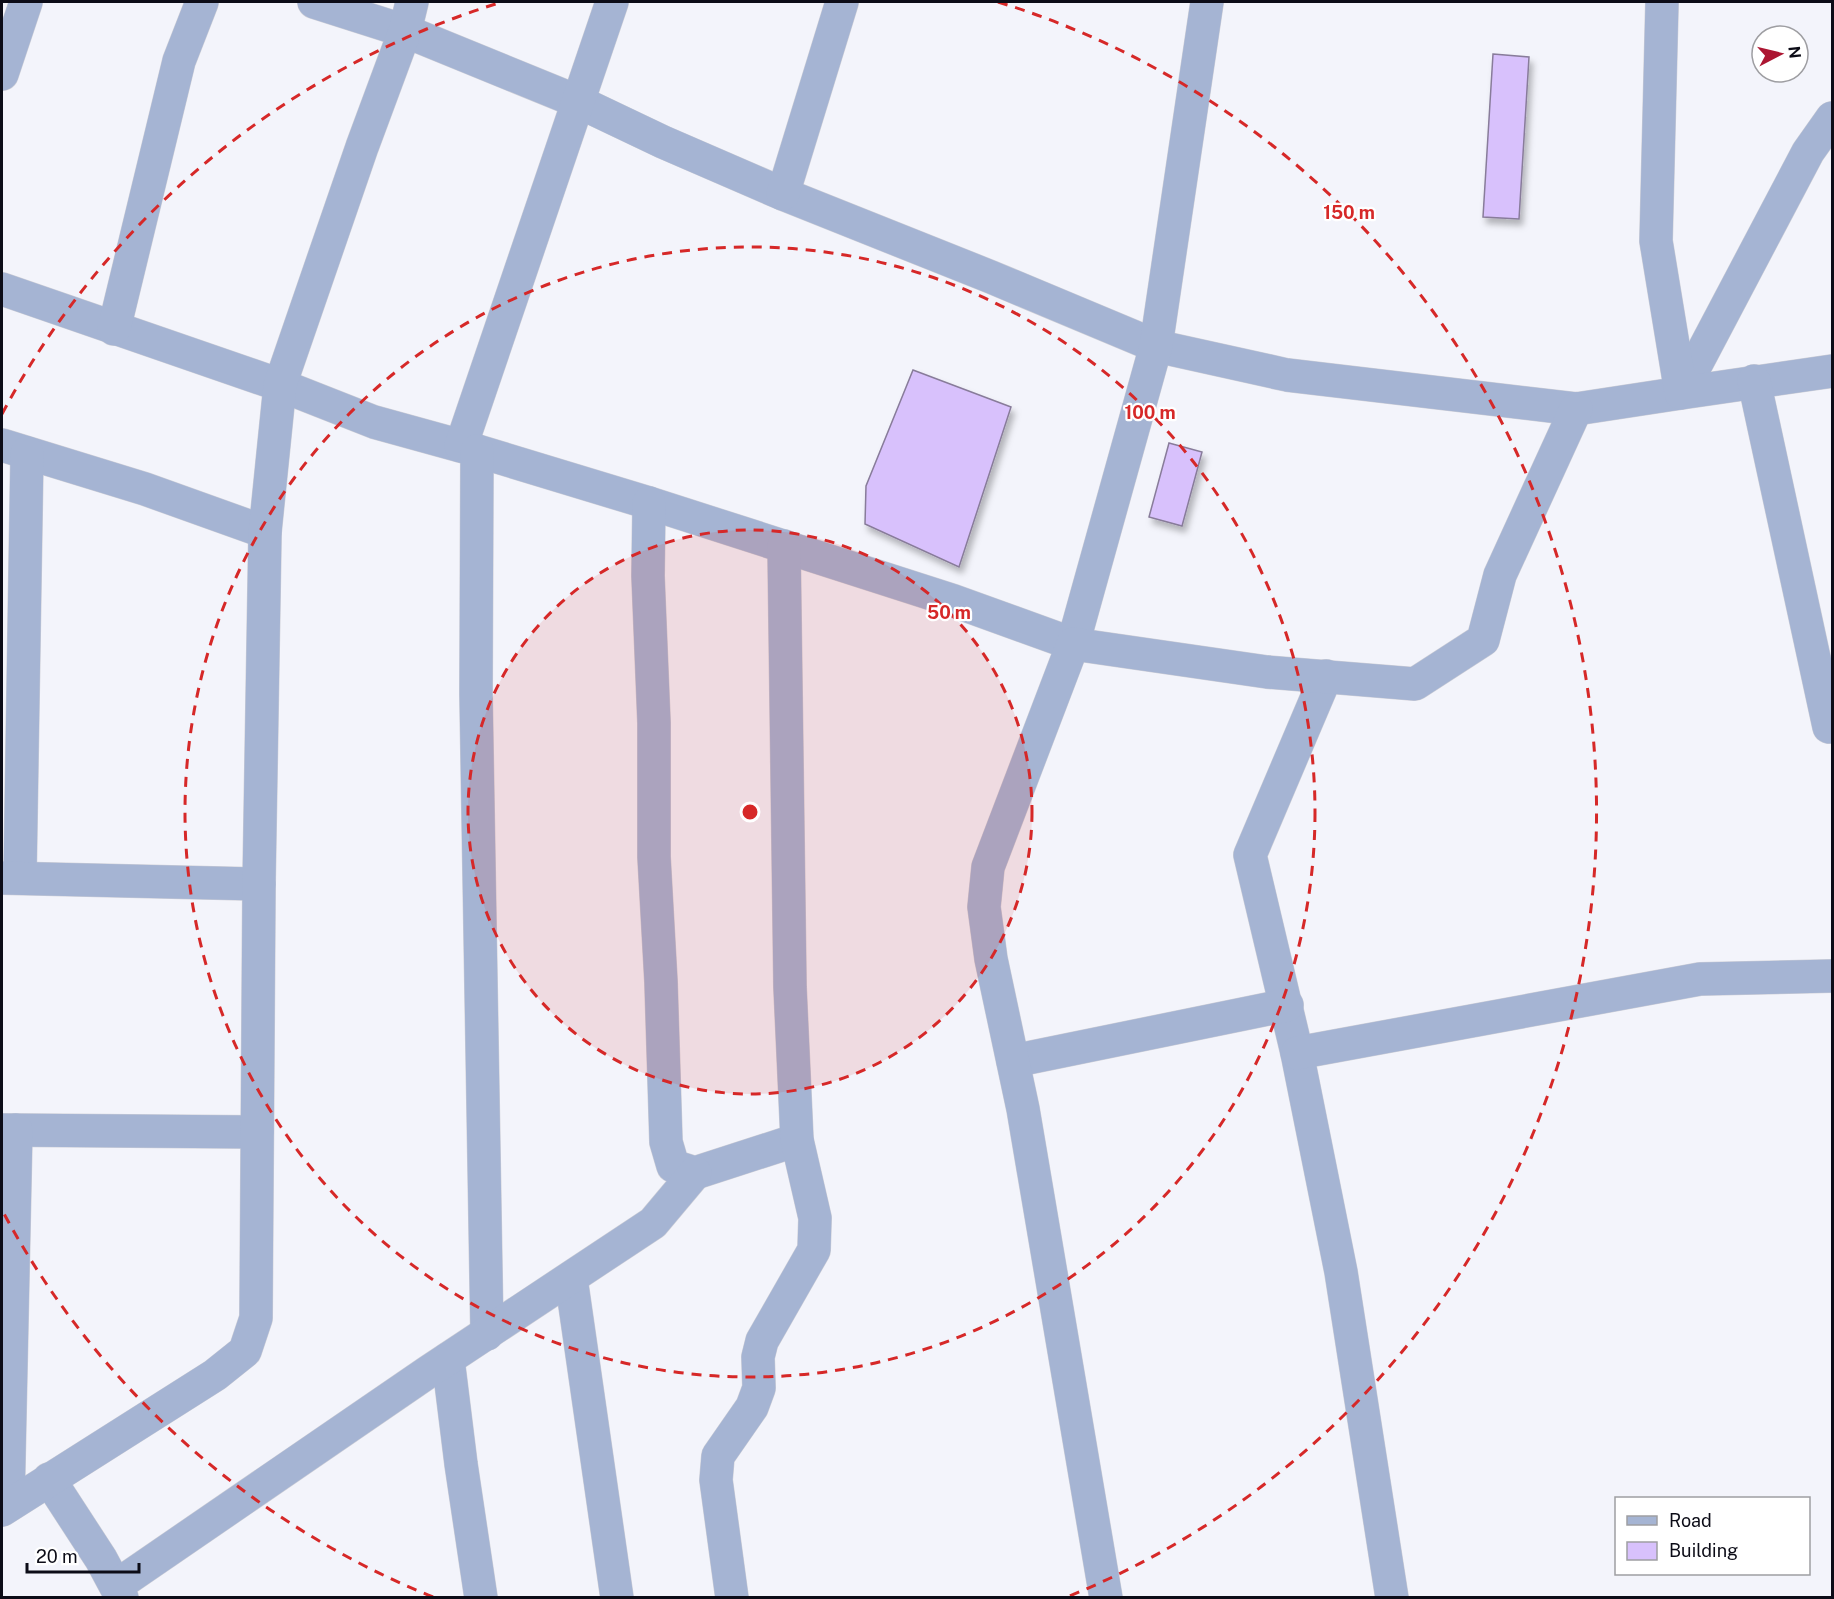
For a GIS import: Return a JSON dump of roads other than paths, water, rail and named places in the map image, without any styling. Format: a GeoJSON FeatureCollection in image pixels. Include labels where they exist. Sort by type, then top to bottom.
{"type":"FeatureCollection","features":[{"type":"Feature","properties":{"kind":"street"},"geometry":{"type":"LineString","coordinates":[[2,74],[26,2]]}},
{"type":"Feature","properties":{"kind":"street"},"geometry":{"type":"LineString","coordinates":[[114,329],[179,62],[201,2]]}},
{"type":"Feature","properties":{"kind":"street"},"geometry":{"type":"LineString","coordinates":[[314,2],[409,16],[663,142],[783,194],[1156,346],[1287,375],[1576,409],[1833,371]]}},
{"type":"Feature","properties":{"kind":"street"},"geometry":{"type":"LineString","coordinates":[[487,1334],[476,694],[469,448],[612,2]]}},
{"type":"Feature","properties":{"kind":"street"},"geometry":{"type":"LineString","coordinates":[[783,194],[842,2]]}},
{"type":"Feature","properties":{"kind":"street"},"geometry":{"type":"LineString","coordinates":[[1662,2],[1656,241],[1681,393]]}},
{"type":"Feature","properties":{"kind":"street"},"geometry":{"type":"LineString","coordinates":[[1106,1598],[1023,1109],[991,959],[984,907],[988,867],[1073,644],[1156,346],[1198,3]]}},
{"type":"Feature","properties":{"kind":"street"},"geometry":{"type":"LineString","coordinates":[[5,1508],[215,1376],[245,1351],[256,1318],[259,884],[265,532],[280,385],[409,16]]}},
{"type":"Feature","properties":{"kind":"street"},"geometry":{"type":"LineString","coordinates":[[1681,393],[1809,152],[1833,118]]}},
{"type":"Feature","properties":{"kind":"street"},"geometry":{"type":"LineString","coordinates":[[2,289],[280,385],[374,422],[469,448],[649,503],[954,601],[1073,644],[1267,672],[1415,684],[1483,640],[1500,575],[1576,409]]}},
{"type":"Feature","properties":{"kind":"street"},"geometry":{"type":"LineString","coordinates":[[1754,381],[1829,727]]}},
{"type":"Feature","properties":{"kind":"street"},"geometry":{"type":"LineString","coordinates":[[259,884],[11,878],[14,449],[145,489],[265,532]]}},
{"type":"Feature","properties":{"kind":"street"},"geometry":{"type":"LineString","coordinates":[[649,503],[648,576],[654,723],[654,857],[662,982],[666,1142],[673,1166],[695,1173]]}},
{"type":"Feature","properties":{"kind":"street"},"geometry":{"type":"LineString","coordinates":[[732,1598],[716,1480],[718,1456],[752,1407],[759,1388],[758,1357],[762,1341],[814,1250],[815,1218],[797,1140],[790,987],[784,546]]}},
{"type":"Feature","properties":{"kind":"street"},"geometry":{"type":"LineString","coordinates":[[1326,676],[1250,855],[1298,1053],[1341,1272],[1392,1598]]}},
{"type":"Feature","properties":{"kind":"street"},"geometry":{"type":"LineString","coordinates":[[1298,1053],[1700,979],[1833,976]]}},
{"type":"Feature","properties":{"kind":"street"},"geometry":{"type":"LineString","coordinates":[[1013,1061],[1287,1005]]}},
{"type":"Feature","properties":{"kind":"street"},"geometry":{"type":"LineString","coordinates":[[5,1508],[9,1130],[257,1132]]}},
{"type":"Feature","properties":{"kind":"street"},"geometry":{"type":"LineString","coordinates":[[49,1479],[101,1559],[119,1592],[448,1359],[653,1223],[695,1173],[797,1140]]}},
{"type":"Feature","properties":{"kind":"street"},"geometry":{"type":"LineString","coordinates":[[571,1278],[617,1598]]}},
{"type":"Feature","properties":{"kind":"street"},"geometry":{"type":"LineString","coordinates":[[448,1359],[481,1598]]}}]}
